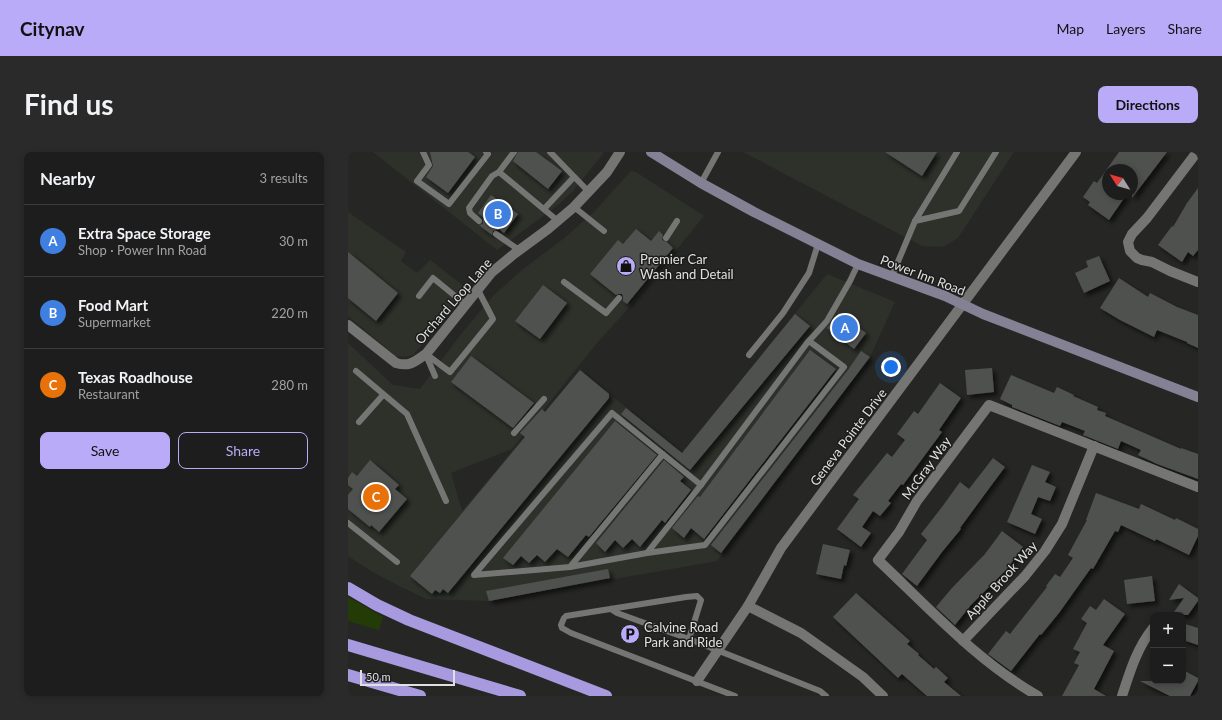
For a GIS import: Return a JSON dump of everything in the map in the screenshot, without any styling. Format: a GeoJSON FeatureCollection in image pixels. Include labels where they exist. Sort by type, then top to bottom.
{"type":"FeatureCollection","features":[{"type":"Feature","properties":{"kind":"highway"},"geometry":{"type":"LineString","coordinates":[[348,588],[377,605],[409,620],[606,696]]}},
{"type":"Feature","properties":{"kind":"highway"},"geometry":{"type":"LineString","coordinates":[[348,645],[520,696]]}},
{"type":"Feature","properties":{"kind":"highway"},"geometry":{"type":"LineString","coordinates":[[348,676],[419,696]]}},
{"type":"Feature","properties":{"kind":"highway"},"geometry":{"type":"LineString","coordinates":[[348,685],[419,696]]}},
{"type":"Feature","properties":{"kind":"main road","name":"Power Inn Road"},"geometry":{"type":"LineString","coordinates":[[651,152],[754,212],[858,264],[964,304],[983,314],[1198,397]]}},
{"type":"Feature","properties":{"kind":"street","name":"Orchard Loop Lane"},"geometry":{"type":"LineString","coordinates":[[348,325],[396,363],[405,366],[426,354],[491,273],[558,221],[589,192],[607,172],[620,152]]}},
{"type":"Feature","properties":{"kind":"street","name":"Geneva Pointe Drive"},"geometry":{"type":"LineString","coordinates":[[697,681],[748,606],[782,548],[1076,152]]}},
{"type":"Feature","properties":{"kind":"street"},"geometry":{"type":"LineString","coordinates":[[1197,152],[1147,218],[1132,234],[1128,242],[1130,251],[1138,258],[1152,262],[1198,282]]}},
{"type":"Feature","properties":{"kind":"street","name":"McGray Way"},"geometry":{"type":"LineString","coordinates":[[1038,696],[1007,677],[963,641],[878,560],[899,532],[916,501],[989,405],[1198,487]]}},
{"type":"Feature","properties":{"kind":"street","name":"Apple Brook Way"},"geometry":{"type":"LineString","coordinates":[[963,641],[1025,576],[1045,551],[1066,516],[1094,446]]}},
{"type":"Feature","properties":{"kind":"street"},"geometry":{"type":"LineString","coordinates":[[748,606],[802,633],[863,677],[883,696]]}},
{"type":"Feature","properties":{"kind":"street"},"geometry":{"type":"LineString","coordinates":[[1122,696],[1134,659],[1150,632]]}},
{"type":"Feature","properties":{"kind":"lane"},"geometry":{"type":"LineString","coordinates":[[423,152],[429,165],[417,181],[449,204],[488,154],[486,152]]}},
{"type":"Feature","properties":{"kind":"lane"},"geometry":{"type":"LineString","coordinates":[[479,221],[470,214],[469,208],[492,176],[499,172],[514,152]]}},
{"type":"Feature","properties":{"kind":"lane"},"geometry":{"type":"LineString","coordinates":[[550,152],[589,192]]}},
{"type":"Feature","properties":{"kind":"lane"},"geometry":{"type":"LineString","coordinates":[[701,182],[718,152]]}},
{"type":"Feature","properties":{"kind":"lane"},"geometry":{"type":"LineString","coordinates":[[892,276],[915,221],[957,152]]}},
{"type":"Feature","properties":{"kind":"lane"},"geometry":{"type":"LineString","coordinates":[[915,221],[959,211],[996,152]]}},
{"type":"Feature","properties":{"kind":"lane"},"geometry":{"type":"LineString","coordinates":[[499,172],[558,221]]}},
{"type":"Feature","properties":{"kind":"lane"},"geometry":{"type":"LineString","coordinates":[[544,209],[574,177]]}},
{"type":"Feature","properties":{"kind":"lane"},"geometry":{"type":"LineString","coordinates":[[574,206],[604,231]]}},
{"type":"Feature","properties":{"kind":"lane"},"geometry":{"type":"LineString","coordinates":[[666,238],[677,221]]}},
{"type":"Feature","properties":{"kind":"lane"},"geometry":{"type":"LineString","coordinates":[[496,234],[519,250]]}},
{"type":"Feature","properties":{"kind":"lane"},"geometry":{"type":"LineString","coordinates":[[749,356],[783,313],[809,273],[818,244]]}},
{"type":"Feature","properties":{"kind":"lane"},"geometry":{"type":"LineString","coordinates":[[647,553],[827,321],[858,264]]}},
{"type":"Feature","properties":{"kind":"lane"},"geometry":{"type":"LineString","coordinates":[[418,296],[433,278],[466,305]]}},
{"type":"Feature","properties":{"kind":"lane"},"geometry":{"type":"LineString","coordinates":[[564,282],[606,313],[619,298]]}},
{"type":"Feature","properties":{"kind":"lane"},"geometry":{"type":"LineString","coordinates":[[426,354],[450,372],[475,343],[493,320],[478,290]]}},
{"type":"Feature","properties":{"kind":"lane"},"geometry":{"type":"LineString","coordinates":[[701,485],[612,413],[474,575],[570,567],[647,553],[705,545],[844,367],[810,341]]}},
{"type":"Feature","properties":{"kind":"lane"},"geometry":{"type":"LineString","coordinates":[[426,354],[435,376]]}},
{"type":"Feature","properties":{"kind":"lane"},"geometry":{"type":"LineString","coordinates":[[356,371],[407,414],[446,501]]}},
{"type":"Feature","properties":{"kind":"lane"},"geometry":{"type":"LineString","coordinates":[[359,422],[383,395]]}},
{"type":"Feature","properties":{"kind":"lane"},"geometry":{"type":"LineString","coordinates":[[514,433],[544,398]]}},
{"type":"Feature","properties":{"kind":"lane"},"geometry":{"type":"LineString","coordinates":[[570,567],[663,454]]}},
{"type":"Feature","properties":{"kind":"lane"},"geometry":{"type":"LineString","coordinates":[[348,524],[397,562]]}},
{"type":"Feature","properties":{"kind":"lane"},"geometry":{"type":"LineString","coordinates":[[689,639],[701,600],[697,596],[566,616],[561,625],[562,628],[571,633],[735,696]]}},
{"type":"Feature","properties":{"kind":"lane"},"geometry":{"type":"LineString","coordinates":[[611,609],[617,613],[689,639],[826,696]]}},
{"type":"Feature","properties":{"kind":"shaded area"},"geometry":{"type":"Polygon","coordinates":[[[373,152],[603,152],[603,154],[573,191],[558,205],[497,250],[373,152]]]}},
{"type":"Feature","properties":{"kind":"shaded area"},"geometry":{"type":"Polygon","coordinates":[[[743,152],[1014,152],[958,238],[943,247],[922,246],[743,152]]]}},
{"type":"Feature","properties":{"kind":"shaded area"},"geometry":{"type":"Polygon","coordinates":[[[631,171],[636,172],[704,216],[634,302],[597,343],[512,449],[451,473],[462,511],[580,370],[682,453],[827,274],[895,302],[870,357],[717,561],[489,601],[427,599],[371,571],[348,556],[348,343],[393,385],[420,389],[461,334],[493,296],[522,270],[563,239],[594,212],[631,171]]]}},
{"type":"Feature","properties":{"kind":"shaded area"},"geometry":{"type":"Polygon","coordinates":[[[348,212],[406,252],[401,261],[417,273],[430,260],[469,290],[413,355],[405,357],[396,356],[348,316],[348,212]]]}},
{"type":"Feature","properties":{"kind":"green space"},"geometry":{"type":"Polygon","coordinates":[[[348,597],[383,617],[379,630],[348,621],[348,597]]]}},
{"type":"Feature","properties":{"kind":"building"},"geometry":{"type":"Polygon","coordinates":[[[430,152],[468,152],[475,157],[448,193],[426,177],[433,166],[430,152]]]}},
{"type":"Feature","properties":{"kind":"building"},"geometry":{"type":"Polygon","coordinates":[[[518,152],[536,152],[562,171],[548,189],[513,161],[518,152]]]}},
{"type":"Feature","properties":{"kind":"building"},"geometry":{"type":"Polygon","coordinates":[[[885,152],[937,152],[922,176],[885,152]]]}},
{"type":"Feature","properties":{"kind":"building"},"geometry":{"type":"Polygon","coordinates":[[[1119,152],[1167,152],[1138,190],[1138,164],[1110,164],[1119,152]]]}},
{"type":"Feature","properties":{"kind":"building"},"geometry":{"type":"Polygon","coordinates":[[[1102,176],[1102,200],[1123,200],[1109,220],[1088,205],[1090,202],[1083,197],[1094,181],[1097,183],[1102,176]]]}},
{"type":"Feature","properties":{"kind":"building"},"geometry":{"type":"Polygon","coordinates":[[[1198,188],[1198,250],[1193,256],[1188,252],[1182,262],[1158,245],[1172,226],[1173,227],[1198,188]]]}},
{"type":"Feature","properties":{"kind":"building"},"geometry":{"type":"Polygon","coordinates":[[[491,195],[518,214],[504,233],[499,229],[493,231],[492,235],[479,225],[483,224],[483,217],[478,213],[491,195]]]}},
{"type":"Feature","properties":{"kind":"building","name":"Premier Car Wash and Detail"},"geometry":{"type":"Polygon","coordinates":[[[636,229],[651,241],[659,231],[663,235],[662,240],[667,242],[673,248],[627,304],[623,301],[622,294],[616,295],[590,274],[618,240],[623,244],[636,229]]]}},
{"type":"Feature","properties":{"kind":"building"},"geometry":{"type":"Polygon","coordinates":[[[348,252],[398,293],[376,321],[348,298],[348,252]]]}},
{"type":"Feature","properties":{"kind":"building"},"geometry":{"type":"Polygon","coordinates":[[[1099,256],[1110,281],[1084,293],[1075,273],[1088,267],[1086,261],[1099,256]]]}},
{"type":"Feature","properties":{"kind":"building"},"geometry":{"type":"Polygon","coordinates":[[[1119,278],[1148,297],[1150,293],[1177,307],[1198,315],[1198,348],[1157,330],[1154,337],[1100,308],[1119,278]]]}},
{"type":"Feature","properties":{"kind":"building"},"geometry":{"type":"Polygon","coordinates":[[[543,285],[567,303],[540,339],[515,321],[543,285]]]}},
{"type":"Feature","properties":{"kind":"building"},"geometry":{"type":"Polygon","coordinates":[[[839,313],[866,333],[854,349],[827,328],[839,313]]]}},
{"type":"Feature","properties":{"kind":"building"},"geometry":{"type":"Polygon","coordinates":[[[795,314],[810,326],[690,470],[621,414],[626,408],[682,453],[795,314]]]}},
{"type":"Feature","properties":{"kind":"building"},"geometry":{"type":"Polygon","coordinates":[[[810,350],[836,369],[704,539],[691,528],[684,538],[672,528],[698,496],[700,497],[810,350]]]}},
{"type":"Feature","properties":{"kind":"building"},"geometry":{"type":"Polygon","coordinates":[[[861,351],[870,357],[721,553],[711,545],[848,370],[861,351]]]}},
{"type":"Feature","properties":{"kind":"building"},"geometry":{"type":"Polygon","coordinates":[[[471,356],[534,403],[513,428],[451,382],[471,356]]]}},
{"type":"Feature","properties":{"kind":"building"},"geometry":{"type":"Polygon","coordinates":[[[992,368],[994,392],[967,395],[965,370],[992,368]]]}},
{"type":"Feature","properties":{"kind":"building"},"geometry":{"type":"Polygon","coordinates":[[[580,370],[609,394],[609,398],[448,593],[443,589],[440,593],[435,590],[432,594],[410,576],[525,437],[520,433],[542,409],[545,412],[580,370]]]}},
{"type":"Feature","properties":{"kind":"building"},"geometry":{"type":"Polygon","coordinates":[[[1011,375],[1054,393],[1057,387],[1098,407],[1097,410],[1106,413],[1105,416],[1181,449],[1198,454],[1198,479],[1157,464],[1138,455],[1141,450],[1121,441],[1118,449],[1083,435],[1085,431],[1062,422],[1060,426],[1012,407],[1012,405],[1000,399],[1011,375]]]}},
{"type":"Feature","properties":{"kind":"building"},"geometry":{"type":"Polygon","coordinates":[[[940,383],[961,398],[939,430],[942,432],[903,485],[901,484],[888,501],[891,503],[880,516],[873,511],[862,527],[871,533],[861,547],[837,529],[859,499],[853,495],[887,453],[892,457],[905,440],[897,434],[914,411],[918,414],[940,383]]]}},
{"type":"Feature","properties":{"kind":"building"},"geometry":{"type":"Polygon","coordinates":[[[615,421],[657,455],[589,537],[586,535],[568,557],[557,549],[545,562],[537,555],[529,563],[521,556],[513,565],[503,558],[615,421]]]}},
{"type":"Feature","properties":{"kind":"building"},"geometry":{"type":"Polygon","coordinates":[[[993,458],[1005,467],[960,528],[961,529],[917,586],[902,574],[927,540],[921,534],[960,482],[969,489],[993,458]]]}},
{"type":"Feature","properties":{"kind":"building"},"geometry":{"type":"Polygon","coordinates":[[[370,460],[399,485],[395,489],[407,499],[379,532],[371,525],[370,527],[348,509],[348,495],[353,489],[348,485],[348,478],[352,472],[357,476],[370,460]]]}},
{"type":"Feature","properties":{"kind":"building"},"geometry":{"type":"Polygon","coordinates":[[[664,460],[684,477],[680,481],[691,490],[665,523],[662,520],[640,547],[632,539],[623,548],[615,540],[605,552],[596,543],[664,460]]]}},
{"type":"Feature","properties":{"kind":"building"},"geometry":{"type":"Polygon","coordinates":[[[1032,465],[1050,472],[1045,482],[1056,487],[1050,501],[1038,497],[1031,514],[1042,519],[1035,534],[1007,522],[1032,465]]]}},
{"type":"Feature","properties":{"kind":"building"},"geometry":{"type":"Polygon","coordinates":[[[1096,493],[1139,509],[1141,504],[1175,520],[1176,518],[1198,529],[1198,536],[1189,555],[1156,539],[1155,541],[1121,525],[1118,532],[1115,531],[1093,569],[1091,568],[1059,613],[1041,635],[1040,634],[1011,671],[988,654],[1006,631],[1010,634],[1047,587],[1046,586],[1055,574],[1060,577],[1073,558],[1068,555],[1087,520],[1096,493]]]}},
{"type":"Feature","properties":{"kind":"building"},"geometry":{"type":"Polygon","coordinates":[[[1002,531],[1023,547],[1006,570],[971,605],[955,625],[936,607],[985,554],[1002,531]]]}},
{"type":"Feature","properties":{"kind":"building"},"geometry":{"type":"Polygon","coordinates":[[[823,544],[850,550],[846,566],[844,565],[841,579],[816,574],[823,544]]]}},
{"type":"Feature","properties":{"kind":"building"},"geometry":{"type":"Polygon","coordinates":[[[608,569],[610,578],[489,601],[486,591],[608,569]]]}},
{"type":"Feature","properties":{"kind":"building"},"geometry":{"type":"Polygon","coordinates":[[[1152,576],[1155,601],[1127,604],[1124,580],[1152,576]]]}},
{"type":"Feature","properties":{"kind":"building"},"geometry":{"type":"Polygon","coordinates":[[[1179,584],[1198,598],[1198,601],[1188,615],[1186,615],[1186,612],[1174,612],[1184,598],[1169,600],[1179,584]]]}},
{"type":"Feature","properties":{"kind":"building"},"geometry":{"type":"Polygon","coordinates":[[[856,593],[910,641],[907,644],[919,654],[918,655],[934,669],[936,667],[948,678],[944,682],[961,696],[927,696],[902,674],[898,678],[833,617],[856,593]]]}},
{"type":"Feature","properties":{"kind":"building"},"geometry":{"type":"Polygon","coordinates":[[[1104,599],[1125,614],[1103,645],[1114,651],[1094,689],[1106,696],[1062,696],[1079,665],[1074,663],[1080,652],[1073,649],[1087,623],[1081,619],[1090,606],[1096,610],[1104,599]]]}},
{"type":"Feature","properties":{"kind":"building"},"geometry":{"type":"Polygon","coordinates":[[[1186,624],[1198,628],[1198,645],[1186,641],[1186,624]]]}},
{"type":"Feature","properties":{"kind":"building"},"geometry":{"type":"Polygon","coordinates":[[[1186,672],[1198,678],[1198,681],[1190,696],[1170,696],[1140,681],[1150,681],[1150,684],[1186,684],[1186,672]]]}},
{"type":"Feature","properties":{"kind":"place","name":"Food Mart"},"geometry":{"type":"Point","coordinates":[498,214]}},
{"type":"Feature","properties":{"kind":"place","name":"Premier Car Wash and Detail"},"geometry":{"type":"Point","coordinates":[626,266]}},
{"type":"Feature","properties":{"kind":"place","name":"Extra Space Storage"},"geometry":{"type":"Point","coordinates":[845,328]}},
{"type":"Feature","properties":{"kind":"place","name":"Texas Roadhouse"},"geometry":{"type":"Point","coordinates":[376,497]}},
{"type":"Feature","properties":{"kind":"place","name":"Calvine Road Park and Ride"},"geometry":{"type":"Point","coordinates":[630,634]}}]}
